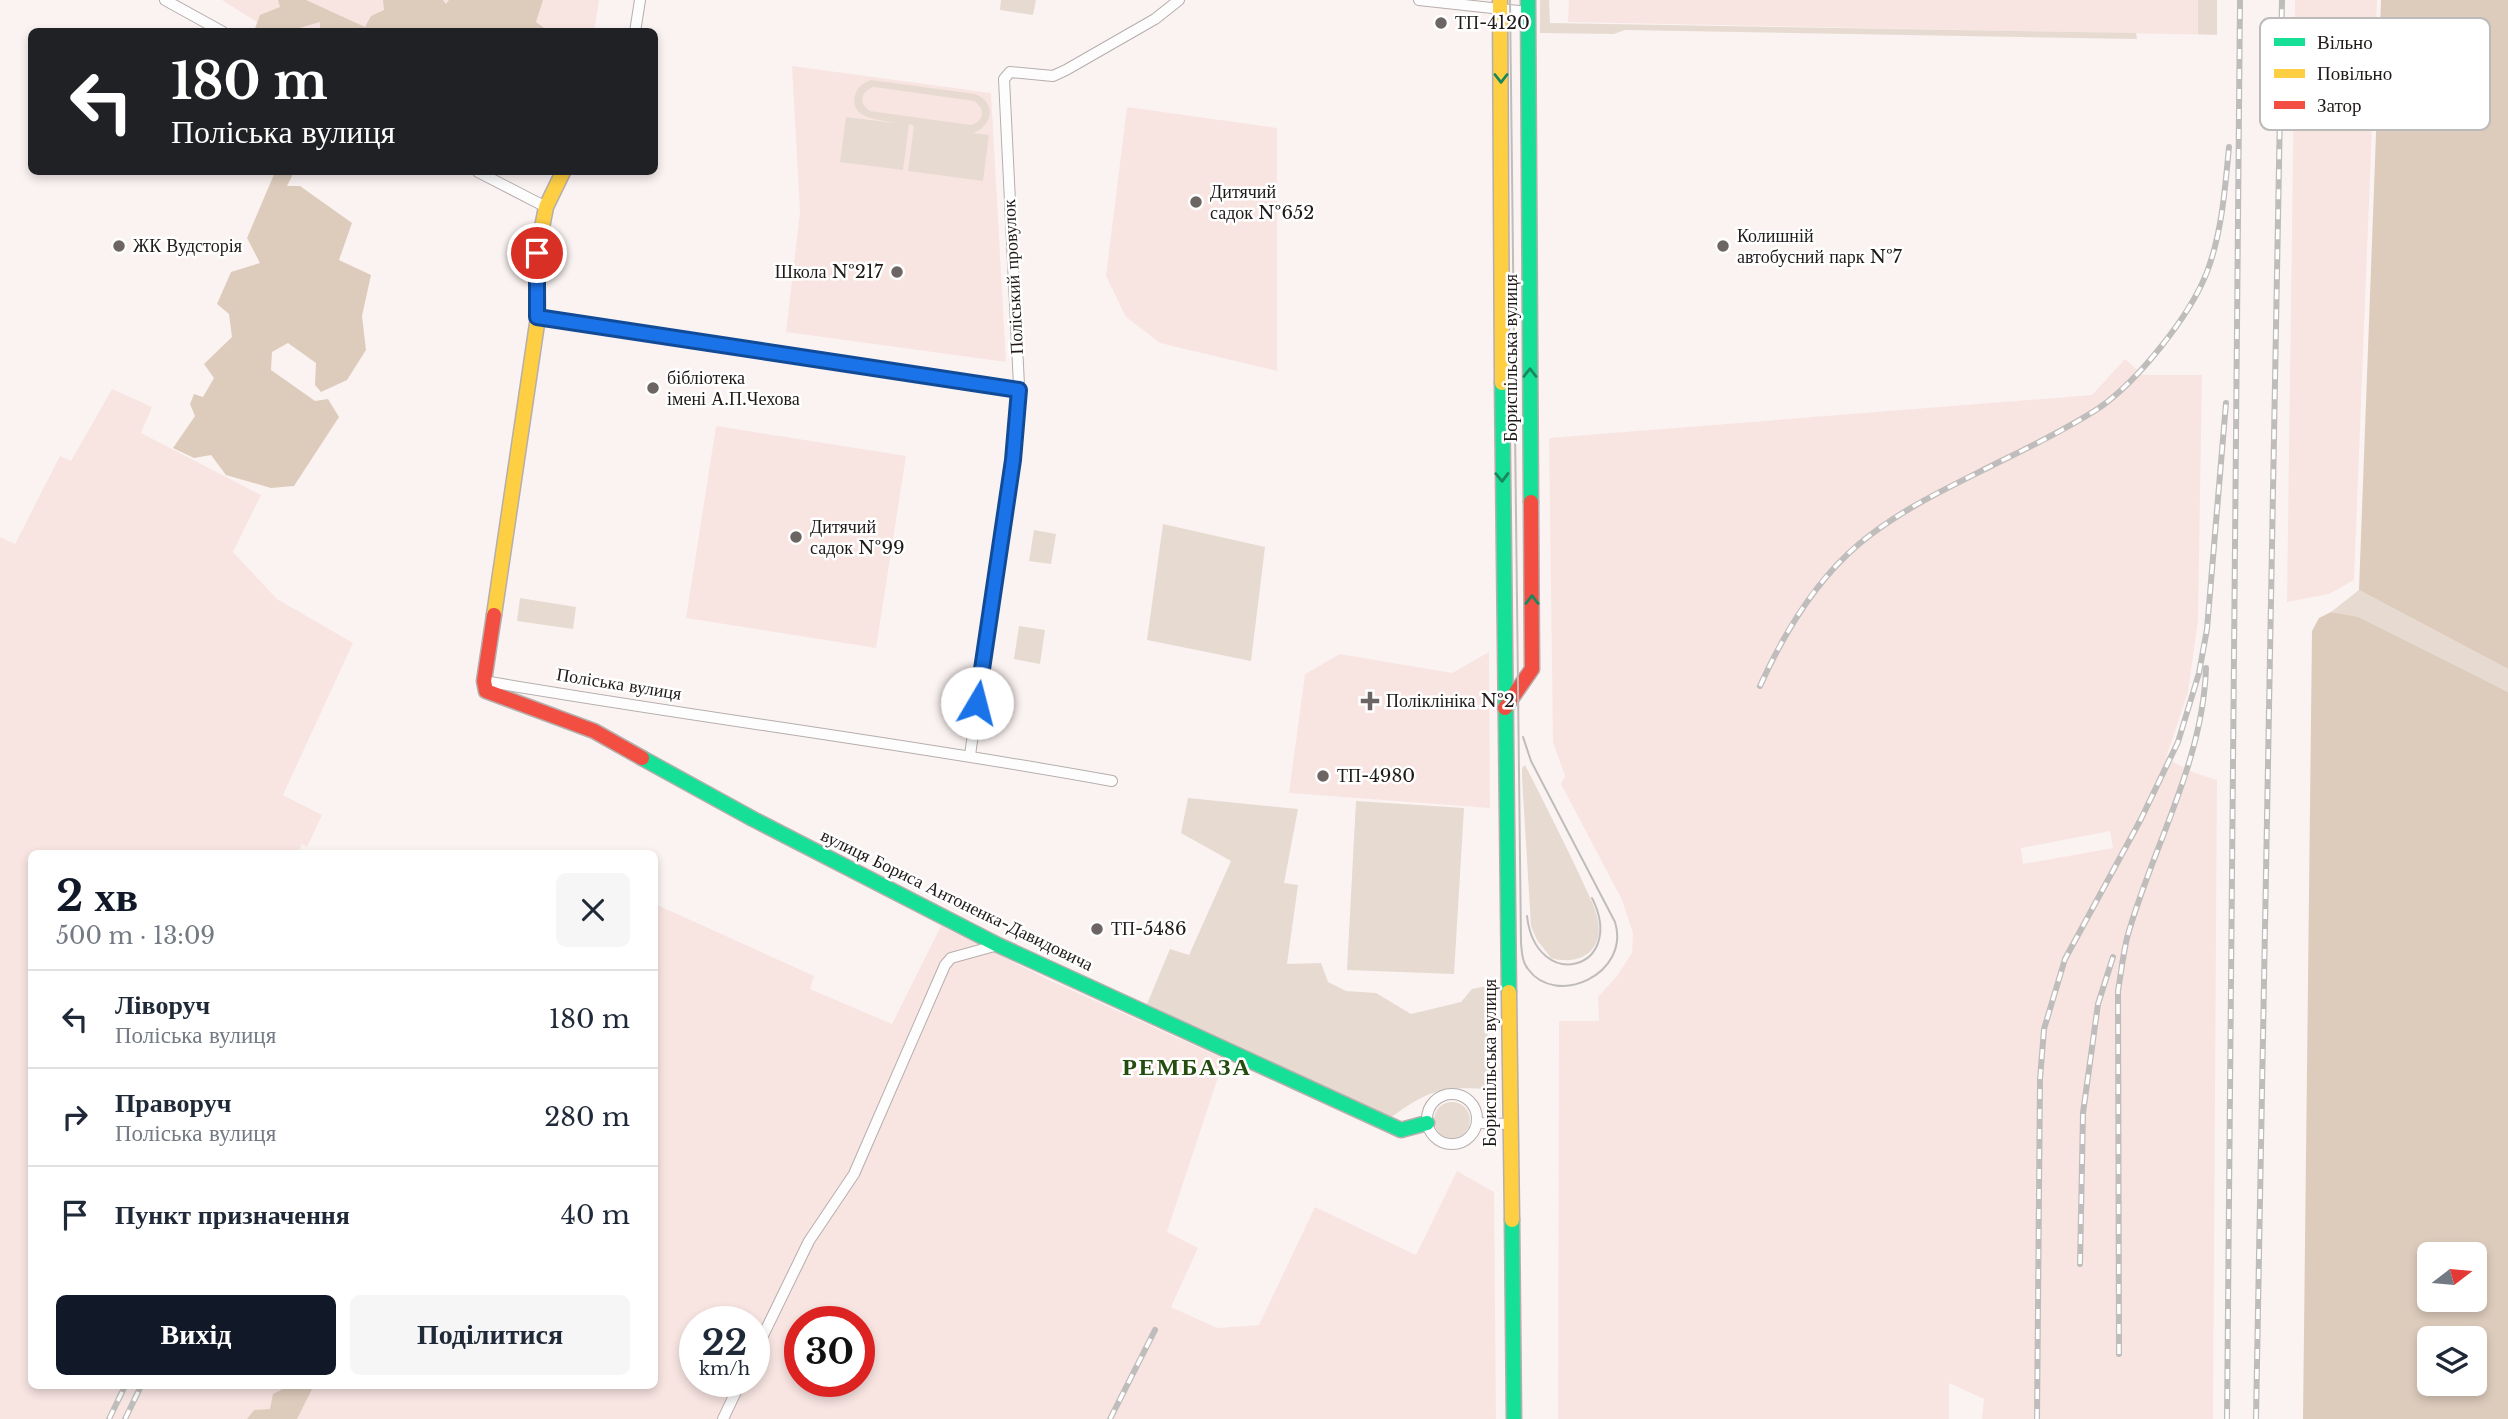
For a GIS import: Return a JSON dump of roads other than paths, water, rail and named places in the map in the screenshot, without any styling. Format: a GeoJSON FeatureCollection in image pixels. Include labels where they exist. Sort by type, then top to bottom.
{"type":"FeatureCollection","features":[{"type":"Feature","properties":{"kind":"main road","name":"Бориспільська вулиця"},"geometry":{"type":"LineString","coordinates":[[1500,5],[1502,446],[1514,1419]]}},
{"type":"Feature","properties":{"kind":"main road","name":"Бориспільська вулиця"},"geometry":{"type":"LineString","coordinates":[[1505,708],[1532,669],[1528,6]]}},
{"type":"Feature","properties":{"kind":"main road"},"geometry":{"type":"LineString","coordinates":[[484,681],[537,317],[537,253],[546,207],[562,175]]}},
{"type":"Feature","properties":{"kind":"main road","name":"вулиця Бориса Антоненка-Давидовича"},"geometry":{"type":"LineString","coordinates":[[484,681],[486,691],[493,695],[594,731],[753,819],[998,945],[1401,1130],[1427,1123]]}},
{"type":"Feature","properties":{"kind":"street"},"geometry":{"type":"LineString","coordinates":[[165,0],[216,28]]}},
{"type":"Feature","properties":{"kind":"street"},"geometry":{"type":"LineString","coordinates":[[636,28],[640,0]]}},
{"type":"Feature","properties":{"kind":"street","name":"Поліський провулок"},"geometry":{"type":"LineString","coordinates":[[970,755],[1013,460],[1019,390],[1004,79],[1010,72],[1054,76],[1155,19],[1179,0]]}},
{"type":"Feature","properties":{"kind":"street"},"geometry":{"type":"LineString","coordinates":[[1419,0],[1528,6]]}},
{"type":"Feature","properties":{"kind":"street"},"geometry":{"type":"LineString","coordinates":[[484,175],[546,207]]}},
{"type":"Feature","properties":{"kind":"street"},"geometry":{"type":"LineString","coordinates":[[537,317],[1019,390]]}},
{"type":"Feature","properties":{"kind":"street","name":"Поліська вулиця"},"geometry":{"type":"LineString","coordinates":[[484,681],[673,713],[970,755],[1112,780]]}},
{"type":"Feature","properties":{"kind":"street"},"geometry":{"type":"LineString","coordinates":[[770,1321],[809,1241],[854,1174],[945,965],[951,958],[998,945]]}},
{"type":"Feature","properties":{"kind":"street"},"geometry":{"type":"LineString","coordinates":[[1448,1094],[1455,1094],[1472,1104],[1477,1123],[1467,1140],[1449,1145],[1432,1135],[1427,1123],[1428,1110],[1436,1100],[1448,1094]]}},
{"type":"Feature","properties":{"kind":"street"},"geometry":{"type":"LineString","coordinates":[[1477,1123],[1510,1124]]}},
{"type":"Feature","properties":{"kind":"street"},"geometry":{"type":"LineString","coordinates":[[723,1419],[733,1397]]}},
{"type":"Feature","properties":{"kind":"tram line"},"geometry":{"type":"LineString","coordinates":[[1510,0],[1521,943],[1526,966],[1540,980],[1556,985],[1572,985],[1588,980],[1602,970],[1612,957],[1617,941],[1615,922],[1531,761],[1523,737]]}},
{"type":"Feature","properties":{"kind":"tram line"},"geometry":{"type":"LineString","coordinates":[[1527,916],[1534,941],[1546,956],[1561,964],[1576,963],[1590,956],[1598,942],[1600,923],[1592,898]]}},
{"type":"Feature","properties":{"kind":"railway"},"geometry":{"type":"LineString","coordinates":[[2227,1419],[2240,0]]}},
{"type":"Feature","properties":{"kind":"railway"},"geometry":{"type":"LineString","coordinates":[[2282,0],[2282,18]]}},
{"type":"Feature","properties":{"kind":"railway"},"geometry":{"type":"LineString","coordinates":[[2256,1419],[2280,130]]}},
{"type":"Feature","properties":{"kind":"railway"},"geometry":{"type":"LineString","coordinates":[[1760,686],[1802,609],[1828,574],[1859,544],[1892,519],[1928,498],[2099,408],[2146,365],[2176,327],[2207,272],[2219,226],[2229,147]]}},
{"type":"Feature","properties":{"kind":"railway"},"geometry":{"type":"LineString","coordinates":[[2037,1419],[2040,1079],[2044,1029],[2065,959],[2141,819],[2178,742],[2199,673],[2207,629],[2226,403]]}},
{"type":"Feature","properties":{"kind":"railway"},"geometry":{"type":"LineString","coordinates":[[2119,1354],[2118,991],[2127,938],[2137,904],[2175,805],[2196,738],[2206,668]]}},
{"type":"Feature","properties":{"kind":"railway"},"geometry":{"type":"LineString","coordinates":[[2080,1264],[2083,1113],[2098,1004],[2113,957]]}},
{"type":"Feature","properties":{"kind":"railway"},"geometry":{"type":"LineString","coordinates":[[1110,1419],[1155,1330]]}},
{"type":"Feature","properties":{"kind":"railway"},"geometry":{"type":"LineString","coordinates":[[109,1419],[124,1389]]}},
{"type":"Feature","properties":{"kind":"railway"},"geometry":{"type":"LineString","coordinates":[[125,1419],[140,1389]]}},
{"type":"Feature","properties":{"kind":"place","name":"ТП-4120"},"geometry":{"type":"Point","coordinates":[1441,23]}},
{"type":"Feature","properties":{"kind":"place","name":"Дитячий садок №652"},"geometry":{"type":"Point","coordinates":[1196,202]}},
{"type":"Feature","properties":{"kind":"place","name":"ЖК Вудсторія"},"geometry":{"type":"Point","coordinates":[119,246]}},
{"type":"Feature","properties":{"kind":"place","name":"Колишній автобусний парк №7"},"geometry":{"type":"Point","coordinates":[1723,246]}},
{"type":"Feature","properties":{"kind":"place","name":"Школа №217"},"geometry":{"type":"Point","coordinates":[897,272]}},
{"type":"Feature","properties":{"kind":"place","name":"бібліотека імені А.П.Чехова"},"geometry":{"type":"Point","coordinates":[653,388]}},
{"type":"Feature","properties":{"kind":"place","name":"Дитячий садок №99"},"geometry":{"type":"Point","coordinates":[796,537]}},
{"type":"Feature","properties":{"kind":"place","name":"Поліклініка №2"},"geometry":{"type":"Point","coordinates":[1370,701]}},
{"type":"Feature","properties":{"kind":"place","name":"ТП-4980"},"geometry":{"type":"Point","coordinates":[1323,776]}},
{"type":"Feature","properties":{"kind":"place","name":"ТП-5486"},"geometry":{"type":"Point","coordinates":[1097,929]}},
{"type":"Feature","properties":{"kind":"district","name":"РЕМБАЗА"},"geometry":{"type":"Point","coordinates":[1187,1066]}}]}
